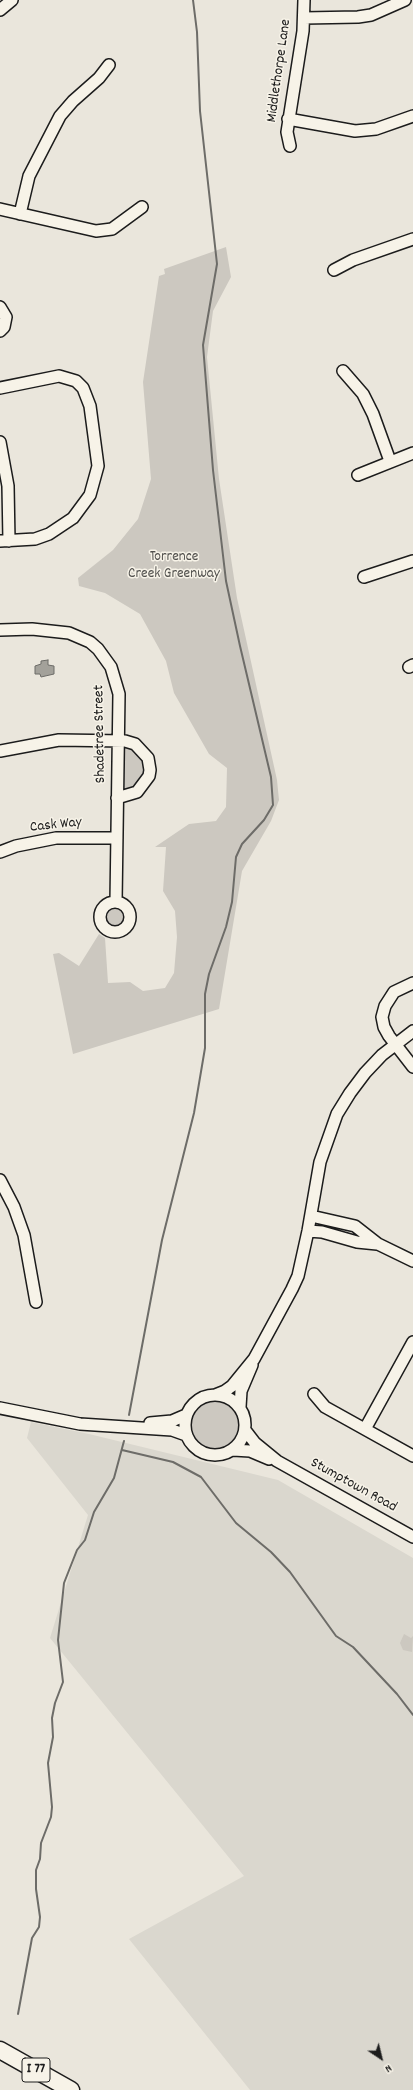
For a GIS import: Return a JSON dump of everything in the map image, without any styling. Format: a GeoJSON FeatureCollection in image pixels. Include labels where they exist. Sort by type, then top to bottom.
{"type":"FeatureCollection","features":[{"type":"Feature","properties":{"kind":"highway","name":"I 77"},"geometry":{"type":"LineString","coordinates":[[0,2050],[71,2090]]}},
{"type":"Feature","properties":{"kind":"street"},"geometry":{"type":"LineString","coordinates":[[0,10],[12,0]]}},
{"type":"Feature","properties":{"kind":"street","name":"Middlethorpe Lane"},"geometry":{"type":"LineString","coordinates":[[290,146],[287,132],[288,119],[304,18],[304,0]]}},
{"type":"Feature","properties":{"kind":"street"},"geometry":{"type":"LineString","coordinates":[[304,18],[358,17],[371,15],[405,0]]}},
{"type":"Feature","properties":{"kind":"street"},"geometry":{"type":"LineString","coordinates":[[20,214],[29,176],[60,116],[73,101],[99,78],[109,65]]}},
{"type":"Feature","properties":{"kind":"street"},"geometry":{"type":"LineString","coordinates":[[288,119],[355,131],[376,129],[413,116]]}},
{"type":"Feature","properties":{"kind":"street"},"geometry":{"type":"LineString","coordinates":[[0,208],[96,231],[112,229],[142,208]]}},
{"type":"Feature","properties":{"kind":"street"},"geometry":{"type":"LineString","coordinates":[[334,270],[353,260],[413,239]]}},
{"type":"Feature","properties":{"kind":"street"},"geometry":{"type":"LineString","coordinates":[[0,307],[6,317],[4,326],[0,331]]}},
{"type":"Feature","properties":{"kind":"street"},"geometry":{"type":"LineString","coordinates":[[343,371],[363,394],[373,414],[390,461]]}},
{"type":"Feature","properties":{"kind":"street"},"geometry":{"type":"LineString","coordinates":[[0,388],[59,376],[76,381],[83,388],[90,406],[98,466],[90,495],[73,518],[48,534],[35,539],[4,541],[8,486],[0,442]]}},
{"type":"Feature","properties":{"kind":"street"},"geometry":{"type":"LineString","coordinates":[[358,475],[413,453]]}},
{"type":"Feature","properties":{"kind":"street"},"geometry":{"type":"LineString","coordinates":[[364,577],[413,561]]}},
{"type":"Feature","properties":{"kind":"street","name":"Shadetree Street"},"geometry":{"type":"LineString","coordinates":[[0,630],[32,629],[69,632],[90,642],[98,649],[111,667],[117,685],[118,741],[116,902]]}},
{"type":"Feature","properties":{"kind":"street"},"geometry":{"type":"LineString","coordinates":[[0,751],[48,741],[131,742],[139,747],[148,758],[150,770],[145,782],[136,792],[117,798]]}},
{"type":"Feature","properties":{"kind":"street","name":"Cask Way"},"geometry":{"type":"LineString","coordinates":[[0,852],[16,846],[56,838],[117,838]]}},
{"type":"Feature","properties":{"kind":"street"},"geometry":{"type":"LineString","coordinates":[[413,983],[394,992],[385,1006],[382,1016],[384,1027],[413,1067]]}},
{"type":"Feature","properties":{"kind":"street"},"geometry":{"type":"LineString","coordinates":[[240,1407],[241,1391],[254,1359],[298,1276],[308,1231],[320,1162],[337,1114],[365,1073],[395,1044],[413,1031]]}},
{"type":"Feature","properties":{"kind":"street"},"geometry":{"type":"LineString","coordinates":[[0,1180],[14,1207],[24,1235],[36,1302]]}},
{"type":"Feature","properties":{"kind":"street"},"geometry":{"type":"LineString","coordinates":[[310,1216],[355,1226],[378,1244],[413,1261]]}},
{"type":"Feature","properties":{"kind":"street"},"geometry":{"type":"LineString","coordinates":[[308,1231],[322,1232],[357,1242],[378,1244]]}},
{"type":"Feature","properties":{"kind":"street"},"geometry":{"type":"LineString","coordinates":[[365,1429],[413,1342]]}},
{"type":"Feature","properties":{"kind":"street"},"geometry":{"type":"LineString","coordinates":[[215,1395],[225,1396],[233,1400],[240,1407],[246,1422],[245,1430],[239,1444],[233,1450],[225,1454],[206,1454],[191,1444],[186,1435],[186,1415],[195,1403],[208,1396],[225,1391],[232,1386],[254,1359]]}},
{"type":"Feature","properties":{"kind":"street"},"geometry":{"type":"LineString","coordinates":[[314,1394],[325,1407],[413,1456]]}},
{"type":"Feature","properties":{"kind":"street"},"geometry":{"type":"LineString","coordinates":[[0,1408],[80,1424],[135,1426],[172,1430],[186,1435]]}},
{"type":"Feature","properties":{"kind":"street"},"geometry":{"type":"LineString","coordinates":[[135,1426],[172,1421],[186,1415]]}},
{"type":"Feature","properties":{"kind":"street","name":"Stumptown Road"},"geometry":{"type":"LineString","coordinates":[[245,1430],[255,1443],[277,1461]]}},
{"type":"Feature","properties":{"kind":"street","name":"Stumptown Road"},"geometry":{"type":"LineString","coordinates":[[233,1450],[250,1451],[277,1461],[413,1537]]}},
{"type":"Feature","properties":{"kind":"shaded area"},"geometry":{"type":"Polygon","coordinates":[[[48,660],[48,665],[54,666],[54,674],[41,677],[40,674],[35,674],[35,666],[41,664],[41,661],[48,660]]]}},
{"type":"Feature","properties":{"kind":"shaded area"},"geometry":{"type":"Polygon","coordinates":[[[31,1422],[89,1434],[278,1480],[413,1558],[413,2090],[250,2090],[129,1939],[244,1876],[50,1638],[88,1515],[27,1438],[31,1422]]]}},
{"type":"Feature","properties":{"kind":"green space","name":"Torrence Creek Greenway"},"geometry":{"type":"Polygon","coordinates":[[[226,247],[231,277],[213,311],[207,357],[219,479],[237,598],[277,780],[279,800],[271,821],[242,871],[219,1009],[73,1054],[53,954],[59,953],[79,966],[99,934],[105,938],[108,983],[130,982],[143,991],[165,988],[174,973],[177,937],[175,911],[163,891],[166,847],[155,847],[189,824],[216,821],[226,807],[227,768],[209,754],[174,693],[166,661],[140,614],[105,593],[79,586],[78,578],[113,550],[138,519],[151,479],[143,382],[159,276],[165,274],[164,269],[226,247]]]}},
{"type":"Feature","properties":{"kind":"green space"},"geometry":{"type":"Polygon","coordinates":[[[126,745],[143,756],[146,770],[139,785],[123,792],[122,747],[126,745]]]}},
{"type":"Feature","properties":{"kind":"green space"},"geometry":{"type":"Polygon","coordinates":[[[114,906],[122,909],[125,917],[122,925],[114,928],[106,925],[103,917],[106,909],[114,906]]]}},
{"type":"Feature","properties":{"kind":"green space"},"geometry":{"type":"Polygon","coordinates":[[[215,1401],[224,1403],[232,1408],[237,1416],[239,1425],[237,1434],[232,1442],[224,1447],[215,1449],[206,1447],[198,1442],[193,1434],[191,1425],[193,1416],[198,1408],[206,1403],[215,1401]]]}},
{"type":"Feature","properties":{"kind":"green space"},"geometry":{"type":"Polygon","coordinates":[[[404,1634],[411,1638],[413,1636],[412,1652],[403,1650],[400,1643],[404,1634]]]}},
{"type":"Feature","properties":{"kind":"waterway"},"geometry":{"type":"LineString","coordinates":[[129,1415],[162,1240],[194,1113],[205,1048],[205,994],[209,974],[226,927],[232,902],[236,857],[242,844],[264,820],[273,805],[271,777],[226,581],[213,470],[203,345],[217,264],[200,111],[197,32],[193,0]]}},
{"type":"Feature","properties":{"kind":"waterway"},"geometry":{"type":"LineString","coordinates":[[18,2014],[32,1938],[39,1927],[40,1917],[36,1889],[36,1870],[40,1859],[41,1843],[51,1817],[52,1807],[48,1763],[53,1737],[52,1718],[55,1703],[63,1682],[58,1640],[64,1583],[77,1550],[85,1540],[94,1512],[114,1478],[124,1441]]}},
{"type":"Feature","properties":{"kind":"waterway"},"geometry":{"type":"LineString","coordinates":[[122,1450],[173,1462],[201,1477],[236,1523],[271,1552],[290,1572],[336,1636],[353,1647],[397,1694],[413,1715]]}}]}
